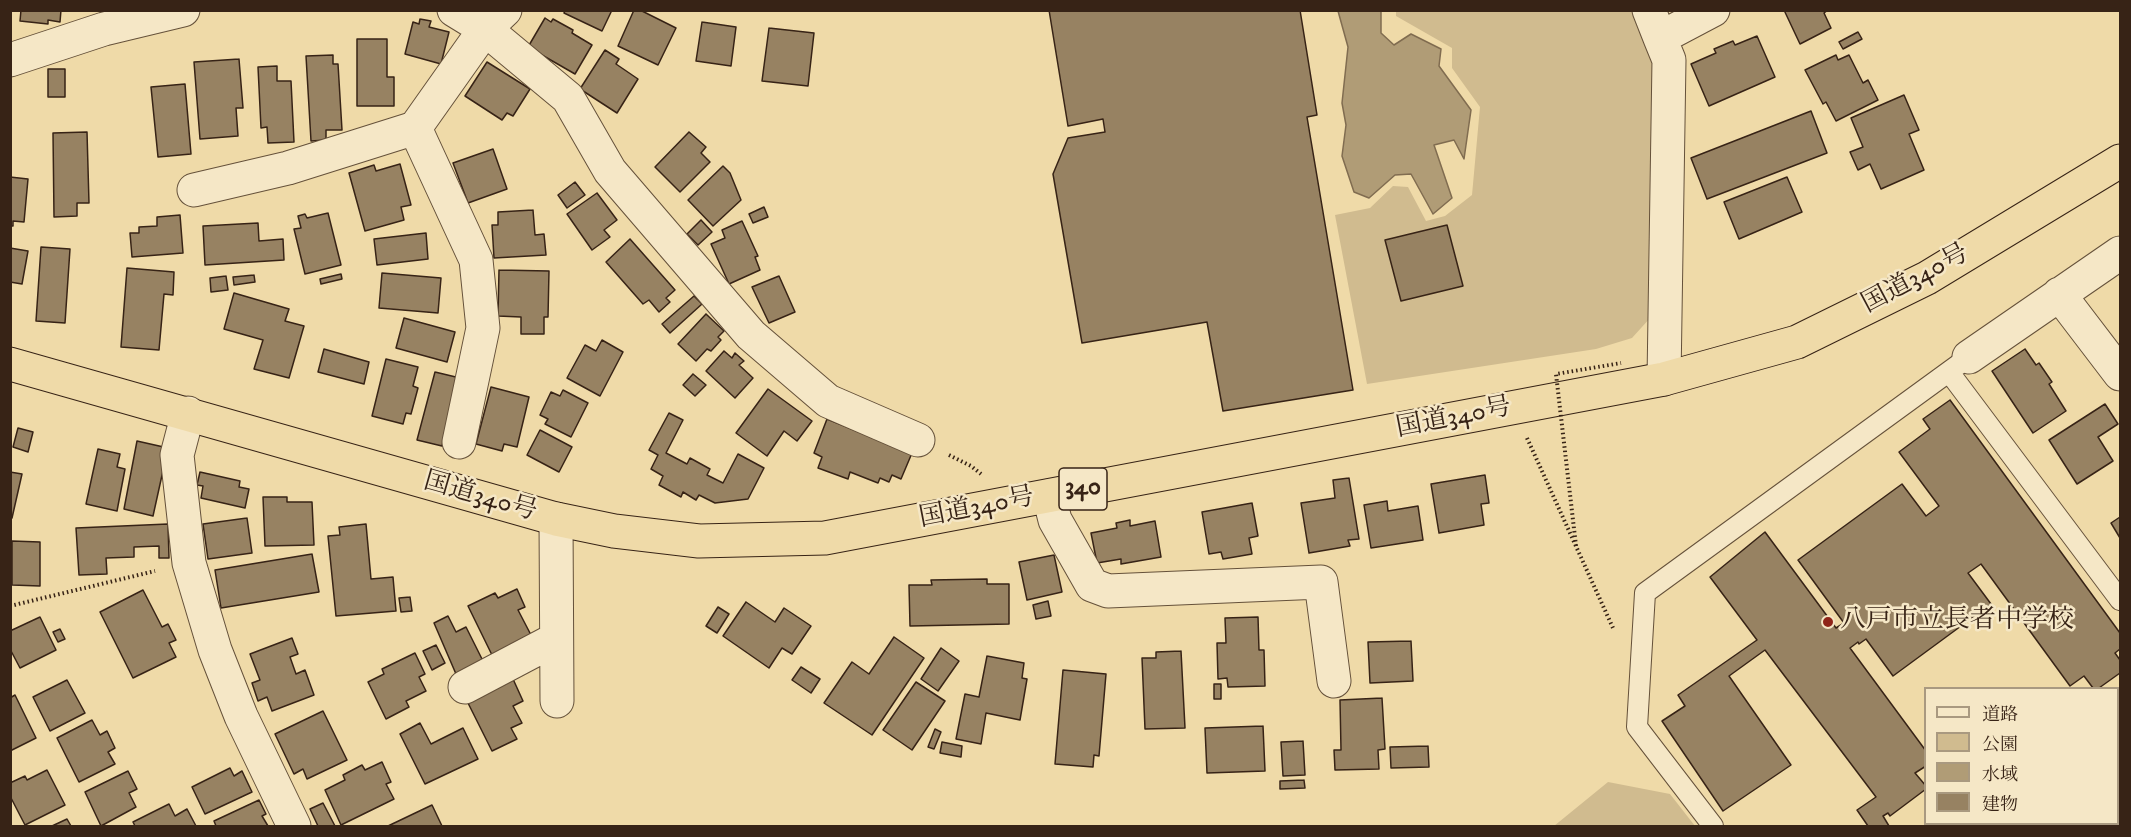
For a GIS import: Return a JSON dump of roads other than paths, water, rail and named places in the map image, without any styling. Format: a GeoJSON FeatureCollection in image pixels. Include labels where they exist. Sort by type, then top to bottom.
{"type":"FeatureCollection","features":[{"type":"Feature","properties":{"kind":"highway","name":"国道340号"},"geometry":{"type":"LineString","coordinates":[[10,364],[555,519],[614,531],[699,541],[825,538],[1665,379],[1797,342],[1927,278],[2121,161]]}},
{"type":"Feature","properties":{"kind":"street"},"geometry":{"type":"LineString","coordinates":[[10,60],[106,20],[183,10]]}},
{"type":"Feature","properties":{"kind":"street"},"geometry":{"type":"LineString","coordinates":[[454,10],[495,20],[568,98],[610,171],[751,335],[828,401],[918,440]]}},
{"type":"Feature","properties":{"kind":"street"},"geometry":{"type":"LineString","coordinates":[[1665,379],[1669,60],[1655,24],[1713,10]]}},
{"type":"Feature","properties":{"kind":"street"},"geometry":{"type":"LineString","coordinates":[[194,190],[288,168],[415,128],[495,20]]}},
{"type":"Feature","properties":{"kind":"street"},"geometry":{"type":"LineString","coordinates":[[415,128],[477,260],[483,328],[459,442]]}},
{"type":"Feature","properties":{"kind":"street"},"geometry":{"type":"LineString","coordinates":[[1959,364],[2121,253]]}},
{"type":"Feature","properties":{"kind":"street"},"geometry":{"type":"LineString","coordinates":[[2059,294],[2121,374]]}},
{"type":"Feature","properties":{"kind":"street"},"geometry":{"type":"LineString","coordinates":[[188,413],[177,455],[189,563],[215,650],[241,716],[294,826]]}},
{"type":"Feature","properties":{"kind":"street"},"geometry":{"type":"LineString","coordinates":[[1049,496],[1055,520],[1092,585],[1108,591],[1322,582],[1334,681]]}},
{"type":"Feature","properties":{"kind":"street"},"geometry":{"type":"LineString","coordinates":[[555,519],[557,701]]}},
{"type":"Feature","properties":{"kind":"street"},"geometry":{"type":"LineString","coordinates":[[465,687],[556,639]]}},
{"type":"Feature","properties":{"kind":"lane"},"geometry":{"type":"LineString","coordinates":[[1713,826],[1637,727],[1645,593],[1959,364],[2121,600]]}},
{"type":"Feature","properties":{"kind":"water"},"geometry":{"type":"Polygon","coordinates":[[[1338,11],[1381,11],[1381,33],[1394,45],[1411,34],[1441,49],[1439,66],[1471,110],[1464,159],[1454,140],[1434,145],[1452,198],[1433,214],[1411,174],[1395,175],[1369,198],[1354,192],[1342,156],[1346,125],[1342,103],[1348,47],[1338,11]]]}},
{"type":"Feature","properties":{"kind":"place","name":"八戸市立長者中学校"},"geometry":{"type":"Point","coordinates":[1828,622]}}]}
